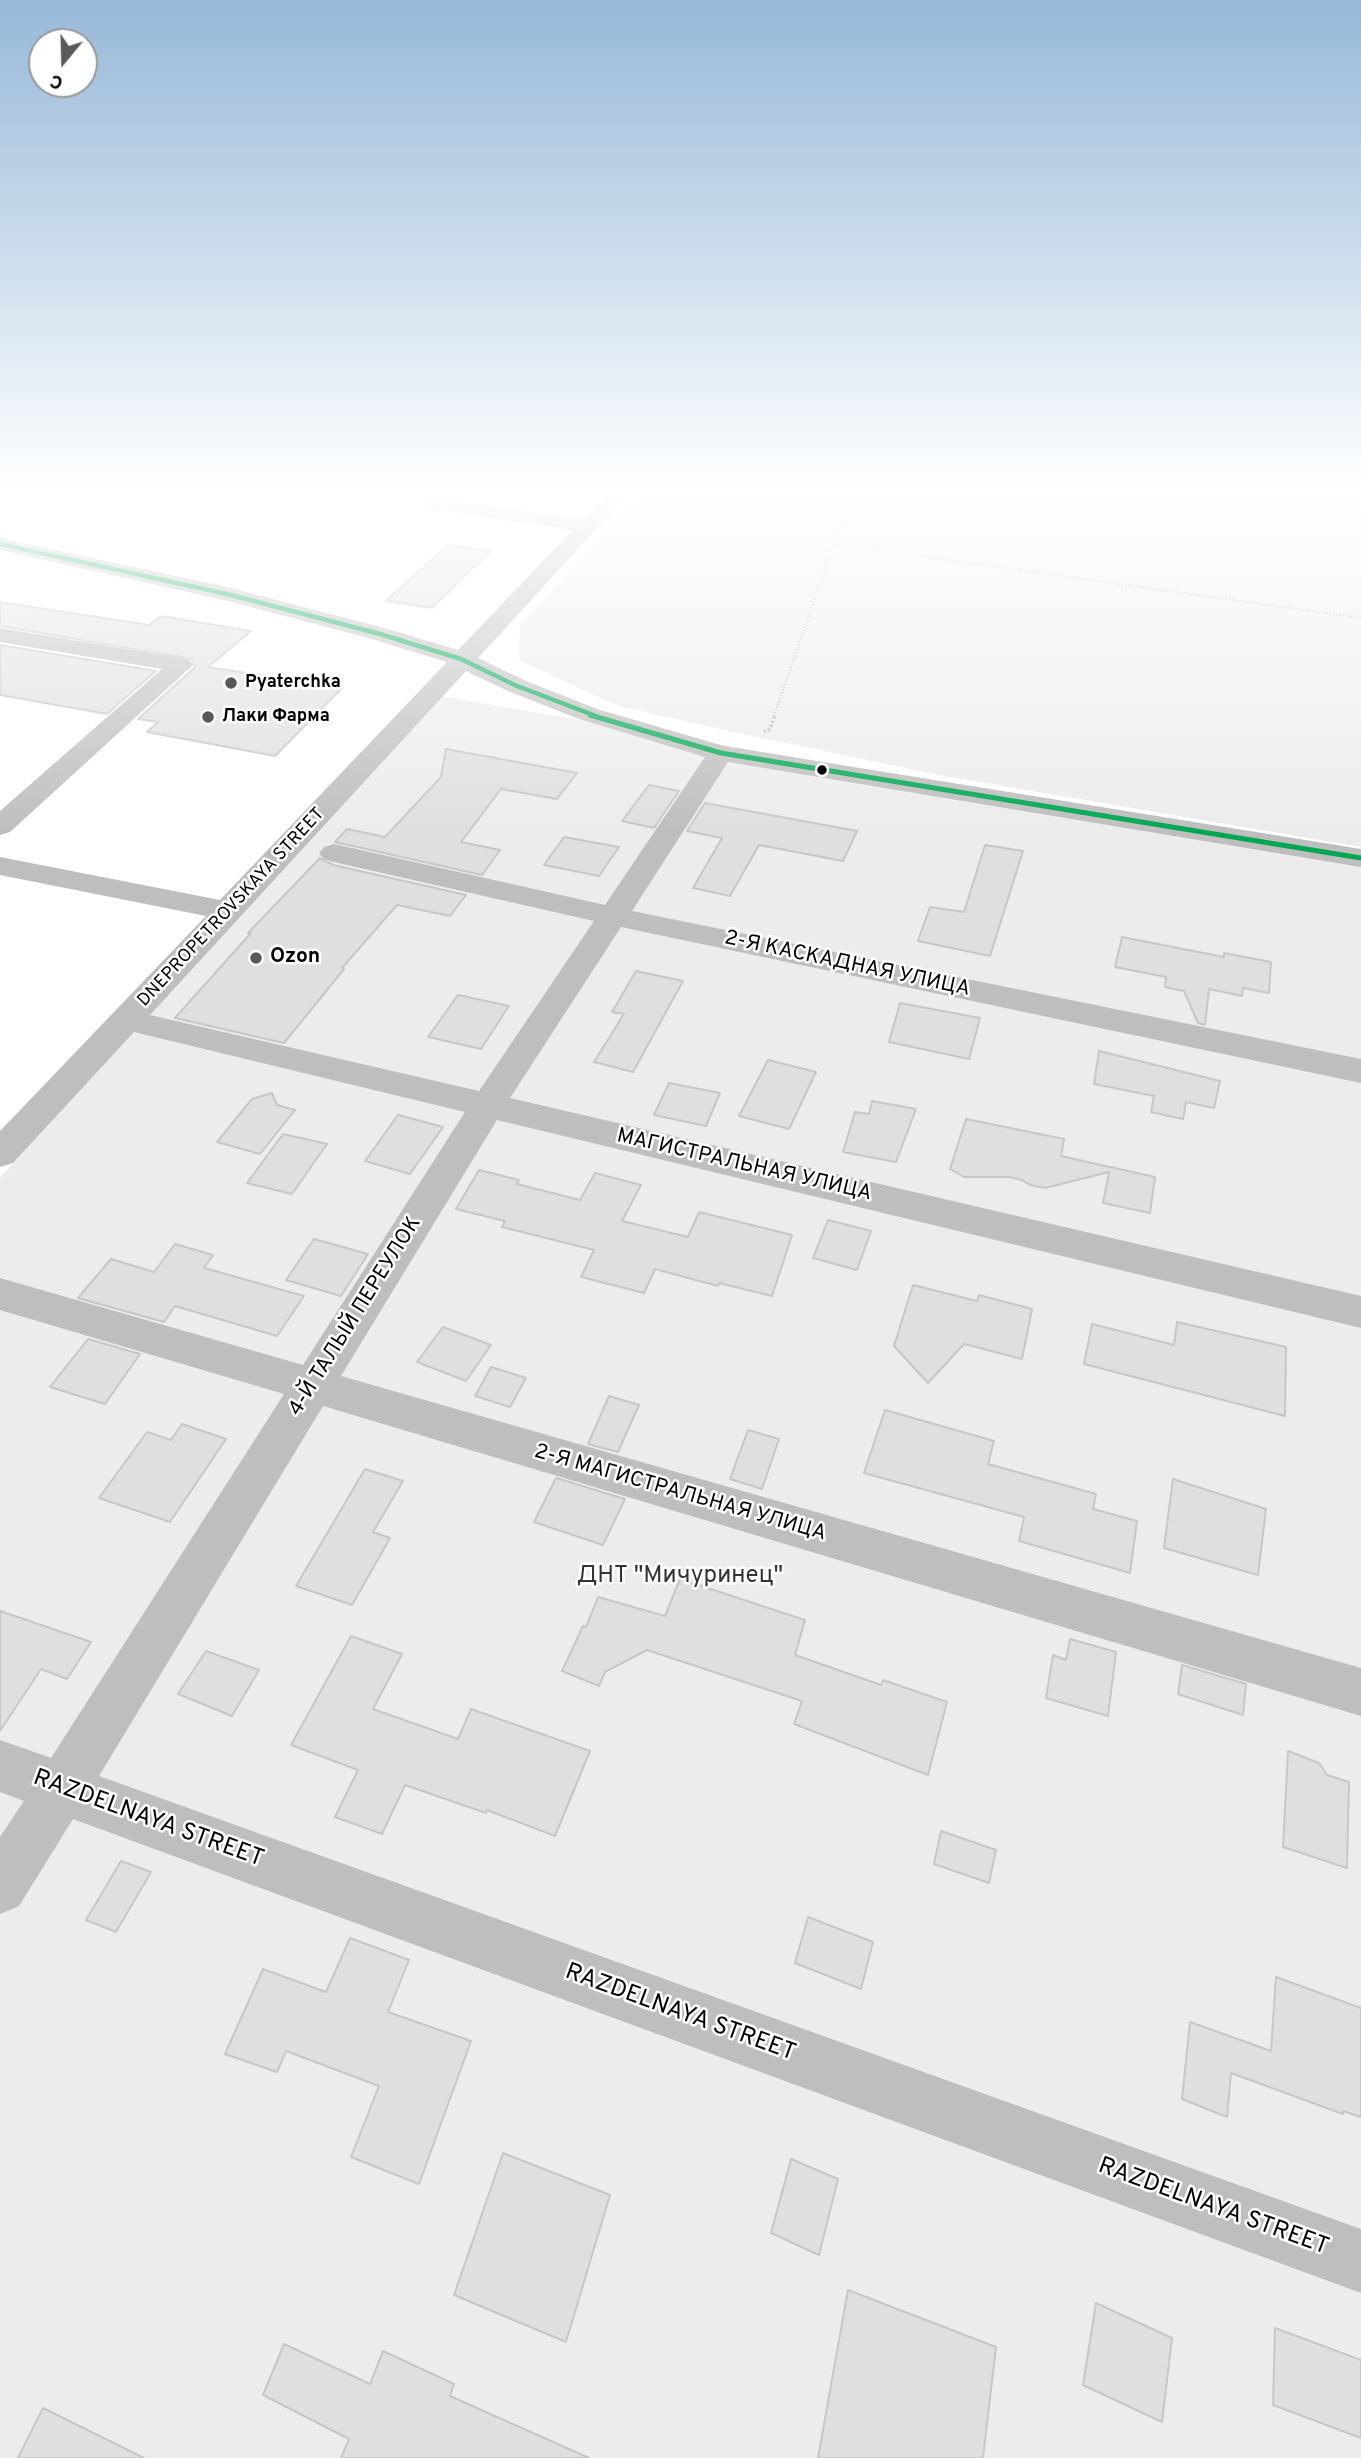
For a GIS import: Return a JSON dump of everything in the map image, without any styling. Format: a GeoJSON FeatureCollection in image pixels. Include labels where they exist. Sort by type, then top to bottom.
{"type":"FeatureCollection","features":[{"type":"Feature","properties":{"kind":"street"},"geometry":{"type":"LineString","coordinates":[[264,604],[380,634],[461,660],[588,714],[720,753],[1361,858]]}},
{"type":"Feature","properties":{"kind":"street","name":"DNEPROPETROVSKAYA STREET"},"geometry":{"type":"LineString","coordinates":[[0,1154],[514,604]]}},
{"type":"Feature","properties":{"kind":"street"},"geometry":{"type":"LineString","coordinates":[[0,635],[181,665],[0,826]]}},
{"type":"Feature","properties":{"kind":"street","name":"4-Й ТАЛЫЙ ПЕРЕУЛОК"},"geometry":{"type":"LineString","coordinates":[[0,1887],[64,1789],[488,1105],[720,753]]}},
{"type":"Feature","properties":{"kind":"street","name":"2-Я КАСКАДНАЯ УЛИЦА"},"geometry":{"type":"LineString","coordinates":[[334,853],[613,916],[1361,1071]]}},
{"type":"Feature","properties":{"kind":"street"},"geometry":{"type":"LineString","coordinates":[[0,866],[229,911]]}},
{"type":"Feature","properties":{"kind":"street","name":"МАГИСТРАЛЬНАЯ УЛИЦА"},"geometry":{"type":"LineString","coordinates":[[127,1020],[1361,1312]]}},
{"type":"Feature","properties":{"kind":"street","name":"2-Я МАГИСТРАЛЬНАЯ УЛИЦА"},"geometry":{"type":"LineString","coordinates":[[0,1294],[1361,1692]]}},
{"type":"Feature","properties":{"kind":"street","name":"RAZDELNAYA STREET"},"geometry":{"type":"LineString","coordinates":[[0,1766],[1361,2261]]}},
{"type":"Feature","properties":{"kind":"path"},"geometry":{"type":"LineString","coordinates":[[770,729],[813,604]]}},
{"type":"Feature","properties":{"kind":"path"},"geometry":{"type":"LineString","coordinates":[[1259,604],[1361,618]]}},
{"type":"Feature","properties":{"kind":"green space"},"geometry":{"type":"Polygon","coordinates":[[[540,604],[1361,604],[1361,847],[944,776],[618,706],[519,660],[520,625],[540,604]]]}},
{"type":"Feature","properties":{"kind":"green space","name":"ДНТ \"Мичуринец\""},"geometry":{"type":"Polygon","coordinates":[[[436,695],[1361,856],[1361,2458],[0,2458],[0,1178],[436,695]]]}},
{"type":"Feature","properties":{"kind":"building"},"geometry":{"type":"Polygon","coordinates":[[[0,604],[11,604],[149,625],[161,616],[251,631],[208,667],[342,688],[275,756],[147,732],[158,722],[138,719],[195,667],[192,659],[0,626],[0,604]]]}},
{"type":"Feature","properties":{"kind":"building"},"geometry":{"type":"Polygon","coordinates":[[[404,604],[436,604],[432,608],[404,604]]]}},
{"type":"Feature","properties":{"kind":"building"},"geometry":{"type":"Polygon","coordinates":[[[0,645],[156,671],[107,714],[0,695],[0,645]]]}},
{"type":"Feature","properties":{"kind":"building"},"geometry":{"type":"Polygon","coordinates":[[[446,749],[577,773],[557,799],[501,789],[461,842],[500,850],[482,875],[335,842],[347,829],[385,837],[441,777],[446,749]]]}},
{"type":"Feature","properties":{"kind":"building"},"geometry":{"type":"Polygon","coordinates":[[[649,785],[679,791],[654,828],[622,821],[649,785]]]}},
{"type":"Feature","properties":{"kind":"building"},"geometry":{"type":"Polygon","coordinates":[[[705,803],[857,831],[843,861],[759,845],[730,896],[693,888],[722,838],[687,831],[705,803]]]}},
{"type":"Feature","properties":{"kind":"building"},"geometry":{"type":"Polygon","coordinates":[[[564,837],[619,847],[599,876],[544,865],[564,837]]]}},
{"type":"Feature","properties":{"kind":"building"},"geometry":{"type":"Polygon","coordinates":[[[985,845],[1023,851],[990,956],[918,941],[930,907],[964,912],[985,845]]]}},
{"type":"Feature","properties":{"kind":"building"},"geometry":{"type":"Polygon","coordinates":[[[320,858],[333,865],[466,895],[450,916],[397,905],[342,968],[344,969],[284,1043],[175,1018],[251,933],[248,933],[320,858]]]}},
{"type":"Feature","properties":{"kind":"building"},"geometry":{"type":"Polygon","coordinates":[[[1122,937],[1224,957],[1224,953],[1271,962],[1269,993],[1243,988],[1242,996],[1209,989],[1205,1025],[1198,1023],[1184,991],[1165,987],[1166,977],[1115,967],[1122,937]]]}},
{"type":"Feature","properties":{"kind":"building"},"geometry":{"type":"Polygon","coordinates":[[[636,971],[683,981],[633,1072],[594,1062],[624,1014],[612,1012],[636,971]]]}},
{"type":"Feature","properties":{"kind":"building"},"geometry":{"type":"Polygon","coordinates":[[[458,995],[509,1006],[481,1049],[428,1037],[458,995]]]}},
{"type":"Feature","properties":{"kind":"building"},"geometry":{"type":"Polygon","coordinates":[[[900,1003],[980,1018],[969,1059],[889,1042],[900,1003]]]}},
{"type":"Feature","properties":{"kind":"building"},"geometry":{"type":"Polygon","coordinates":[[[1099,1051],[1220,1081],[1214,1108],[1186,1102],[1183,1119],[1151,1112],[1154,1096],[1094,1084],[1099,1051]]]}},
{"type":"Feature","properties":{"kind":"building"},"geometry":{"type":"Polygon","coordinates":[[[768,1060],[816,1072],[789,1129],[739,1116],[768,1060]]]}},
{"type":"Feature","properties":{"kind":"building"},"geometry":{"type":"Polygon","coordinates":[[[669,1083],[720,1093],[706,1126],[654,1115],[669,1083]]]}},
{"type":"Feature","properties":{"kind":"building"},"geometry":{"type":"Polygon","coordinates":[[[272,1093],[277,1105],[295,1110],[260,1154],[217,1142],[252,1099],[272,1093]]]}},
{"type":"Feature","properties":{"kind":"building"},"geometry":{"type":"Polygon","coordinates":[[[872,1101],[916,1109],[896,1162],[843,1152],[855,1112],[869,1114],[872,1101]]]}},
{"type":"Feature","properties":{"kind":"building"},"geometry":{"type":"Polygon","coordinates":[[[398,1115],[443,1127],[410,1174],[365,1161],[398,1115]]]}},
{"type":"Feature","properties":{"kind":"building"},"geometry":{"type":"Polygon","coordinates":[[[966,1119],[1064,1139],[1061,1156],[1155,1177],[1150,1213],[1103,1203],[1109,1172],[1045,1188],[1009,1177],[964,1177],[950,1169],[966,1119]]]}},
{"type":"Feature","properties":{"kind":"building"},"geometry":{"type":"Polygon","coordinates":[[[283,1134],[327,1144],[292,1194],[247,1183],[283,1134]]]}},
{"type":"Feature","properties":{"kind":"building"},"geometry":{"type":"Polygon","coordinates":[[[479,1170],[519,1180],[517,1184],[580,1200],[595,1173],[641,1185],[622,1221],[688,1237],[699,1212],[792,1235],[772,1296],[719,1283],[718,1286],[655,1269],[644,1293],[581,1277],[594,1250],[502,1227],[505,1221],[456,1209],[479,1170]]]}},
{"type":"Feature","properties":{"kind":"building"},"geometry":{"type":"Polygon","coordinates":[[[828,1220],[871,1231],[857,1270],[813,1258],[828,1220]]]}},
{"type":"Feature","properties":{"kind":"building"},"geometry":{"type":"Polygon","coordinates":[[[314,1239],[368,1254],[341,1296],[286,1280],[314,1239]]]}},
{"type":"Feature","properties":{"kind":"building"},"geometry":{"type":"Polygon","coordinates":[[[175,1244],[213,1255],[204,1268],[304,1296],[277,1336],[175,1306],[164,1322],[78,1298],[111,1259],[154,1272],[175,1244]]]}},
{"type":"Feature","properties":{"kind":"building"},"geometry":{"type":"Polygon","coordinates":[[[913,1285],[977,1301],[979,1295],[1032,1309],[1022,1359],[964,1344],[928,1383],[894,1346],[913,1285]]]}},
{"type":"Feature","properties":{"kind":"building"},"geometry":{"type":"Polygon","coordinates":[[[1177,1322],[1286,1347],[1285,1416],[1084,1364],[1092,1324],[1174,1345],[1177,1322]]]}},
{"type":"Feature","properties":{"kind":"building"},"geometry":{"type":"Polygon","coordinates":[[[443,1327],[491,1345],[466,1381],[417,1362],[443,1327]]]}},
{"type":"Feature","properties":{"kind":"building"},"geometry":{"type":"Polygon","coordinates":[[[88,1339],[140,1354],[105,1404],[50,1387],[88,1339]]]}},
{"type":"Feature","properties":{"kind":"building"},"geometry":{"type":"Polygon","coordinates":[[[491,1367],[526,1378],[510,1407],[475,1396],[491,1367]]]}},
{"type":"Feature","properties":{"kind":"building"},"geometry":{"type":"Polygon","coordinates":[[[609,1396],[639,1405],[618,1452],[588,1444],[609,1396]]]}},
{"type":"Feature","properties":{"kind":"building"},"geometry":{"type":"Polygon","coordinates":[[[885,1410],[994,1441],[988,1464],[1096,1494],[1093,1509],[1137,1521],[1130,1573],[1019,1541],[1024,1517],[864,1473],[885,1410]]]}},
{"type":"Feature","properties":{"kind":"building"},"geometry":{"type":"Polygon","coordinates":[[[182,1424],[226,1439],[170,1522],[99,1498],[147,1432],[171,1440],[182,1424]]]}},
{"type":"Feature","properties":{"kind":"building"},"geometry":{"type":"Polygon","coordinates":[[[748,1430],[779,1439],[762,1489],[730,1479],[748,1430]]]}},
{"type":"Feature","properties":{"kind":"building"},"geometry":{"type":"Polygon","coordinates":[[[365,1469],[403,1481],[373,1532],[390,1538],[352,1605],[296,1586],[365,1469]]]}},
{"type":"Feature","properties":{"kind":"building"},"geometry":{"type":"Polygon","coordinates":[[[556,1478],[625,1499],[603,1545],[534,1522],[556,1478]]]}},
{"type":"Feature","properties":{"kind":"building"},"geometry":{"type":"Polygon","coordinates":[[[1173,1479],[1266,1509],[1258,1575],[1164,1548],[1173,1479]]]}},
{"type":"Feature","properties":{"kind":"building"},"geometry":{"type":"Polygon","coordinates":[[[680,1579],[805,1620],[795,1655],[881,1685],[883,1680],[947,1702],[928,1775],[794,1724],[802,1701],[647,1650],[605,1672],[599,1686],[562,1671],[583,1626],[586,1627],[598,1597],[665,1616],[680,1579]]]}},
{"type":"Feature","properties":{"kind":"building"},"geometry":{"type":"Polygon","coordinates":[[[0,1611],[91,1642],[67,1679],[41,1669],[0,1731],[0,1611]]]}},
{"type":"Feature","properties":{"kind":"building"},"geometry":{"type":"Polygon","coordinates":[[[351,1636],[402,1654],[373,1709],[458,1739],[471,1709],[590,1751],[555,1836],[487,1810],[486,1813],[405,1785],[382,1834],[335,1817],[358,1770],[291,1745],[351,1636]]]}},
{"type":"Feature","properties":{"kind":"building"},"geometry":{"type":"Polygon","coordinates":[[[1070,1639],[1116,1652],[1108,1716],[1046,1698],[1053,1655],[1066,1660],[1070,1639]]]}},
{"type":"Feature","properties":{"kind":"building"},"geometry":{"type":"Polygon","coordinates":[[[206,1651],[259,1670],[232,1716],[178,1694],[206,1651]]]}},
{"type":"Feature","properties":{"kind":"building"},"geometry":{"type":"Polygon","coordinates":[[[1182,1665],[1246,1684],[1243,1715],[1178,1694],[1182,1665]]]}},
{"type":"Feature","properties":{"kind":"building"},"geometry":{"type":"Polygon","coordinates":[[[1288,1751],[1319,1763],[1327,1775],[1349,1782],[1347,1868],[1283,1847],[1288,1751]]]}},
{"type":"Feature","properties":{"kind":"building"},"geometry":{"type":"Polygon","coordinates":[[[941,1831],[996,1850],[989,1883],[934,1864],[941,1831]]]}},
{"type":"Feature","properties":{"kind":"building"},"geometry":{"type":"Polygon","coordinates":[[[121,1861],[151,1872],[116,1932],[86,1920],[121,1861]]]}},
{"type":"Feature","properties":{"kind":"building"},"geometry":{"type":"Polygon","coordinates":[[[808,1917],[873,1942],[861,1989],[795,1963],[808,1917]]]}},
{"type":"Feature","properties":{"kind":"building"},"geometry":{"type":"Polygon","coordinates":[[[350,1938],[409,1960],[388,2012],[471,2041],[419,2184],[351,2157],[379,2086],[286,2051],[277,2072],[225,2054],[263,1969],[326,1992],[350,1938]]]}},
{"type":"Feature","properties":{"kind":"building"},"geometry":{"type":"Polygon","coordinates":[[[1276,1977],[1361,2008],[1361,2117],[1343,2111],[1343,2114],[1231,2073],[1227,2117],[1182,2099],[1190,2022],[1271,2051],[1276,1977]]]}},
{"type":"Feature","properties":{"kind":"building"},"geometry":{"type":"Polygon","coordinates":[[[503,2153],[610,2195],[566,2342],[454,2295],[503,2153]]]}},
{"type":"Feature","properties":{"kind":"building"},"geometry":{"type":"Polygon","coordinates":[[[791,2159],[838,2179],[819,2255],[771,2233],[791,2159]]]}},
{"type":"Feature","properties":{"kind":"building"},"geometry":{"type":"Polygon","coordinates":[[[848,2290],[996,2347],[983,2458],[818,2458],[848,2290]]]}},
{"type":"Feature","properties":{"kind":"building"},"geometry":{"type":"Polygon","coordinates":[[[1096,2303],[1172,2338],[1162,2422],[1083,2385],[1096,2303]]]}},
{"type":"Feature","properties":{"kind":"building"},"geometry":{"type":"Polygon","coordinates":[[[1275,2328],[1361,2360],[1361,2438],[1273,2405],[1275,2328]]]}},
{"type":"Feature","properties":{"kind":"building"},"geometry":{"type":"Polygon","coordinates":[[[284,2344],[370,2384],[383,2351],[454,2384],[450,2396],[589,2458],[341,2458],[349,2439],[263,2395],[284,2344]]]}},
{"type":"Feature","properties":{"kind":"building"},"geometry":{"type":"Polygon","coordinates":[[[43,2408],[144,2458],[18,2458],[43,2408]]]}},
{"type":"Feature","properties":{"kind":"transit line"},"geometry":{"type":"LineString","coordinates":[[264,604],[380,634],[461,659],[517,686],[588,714],[721,753],[1361,858]]}},
{"type":"Feature","properties":{"kind":"place","name":"Pyaterchka"},"geometry":{"type":"Point","coordinates":[231,683]}},
{"type":"Feature","properties":{"kind":"place","name":"Лаки Фарма"},"geometry":{"type":"Point","coordinates":[208,717]}},
{"type":"Feature","properties":{"kind":"place","name":"Ozon"},"geometry":{"type":"Point","coordinates":[256,958]}}]}
